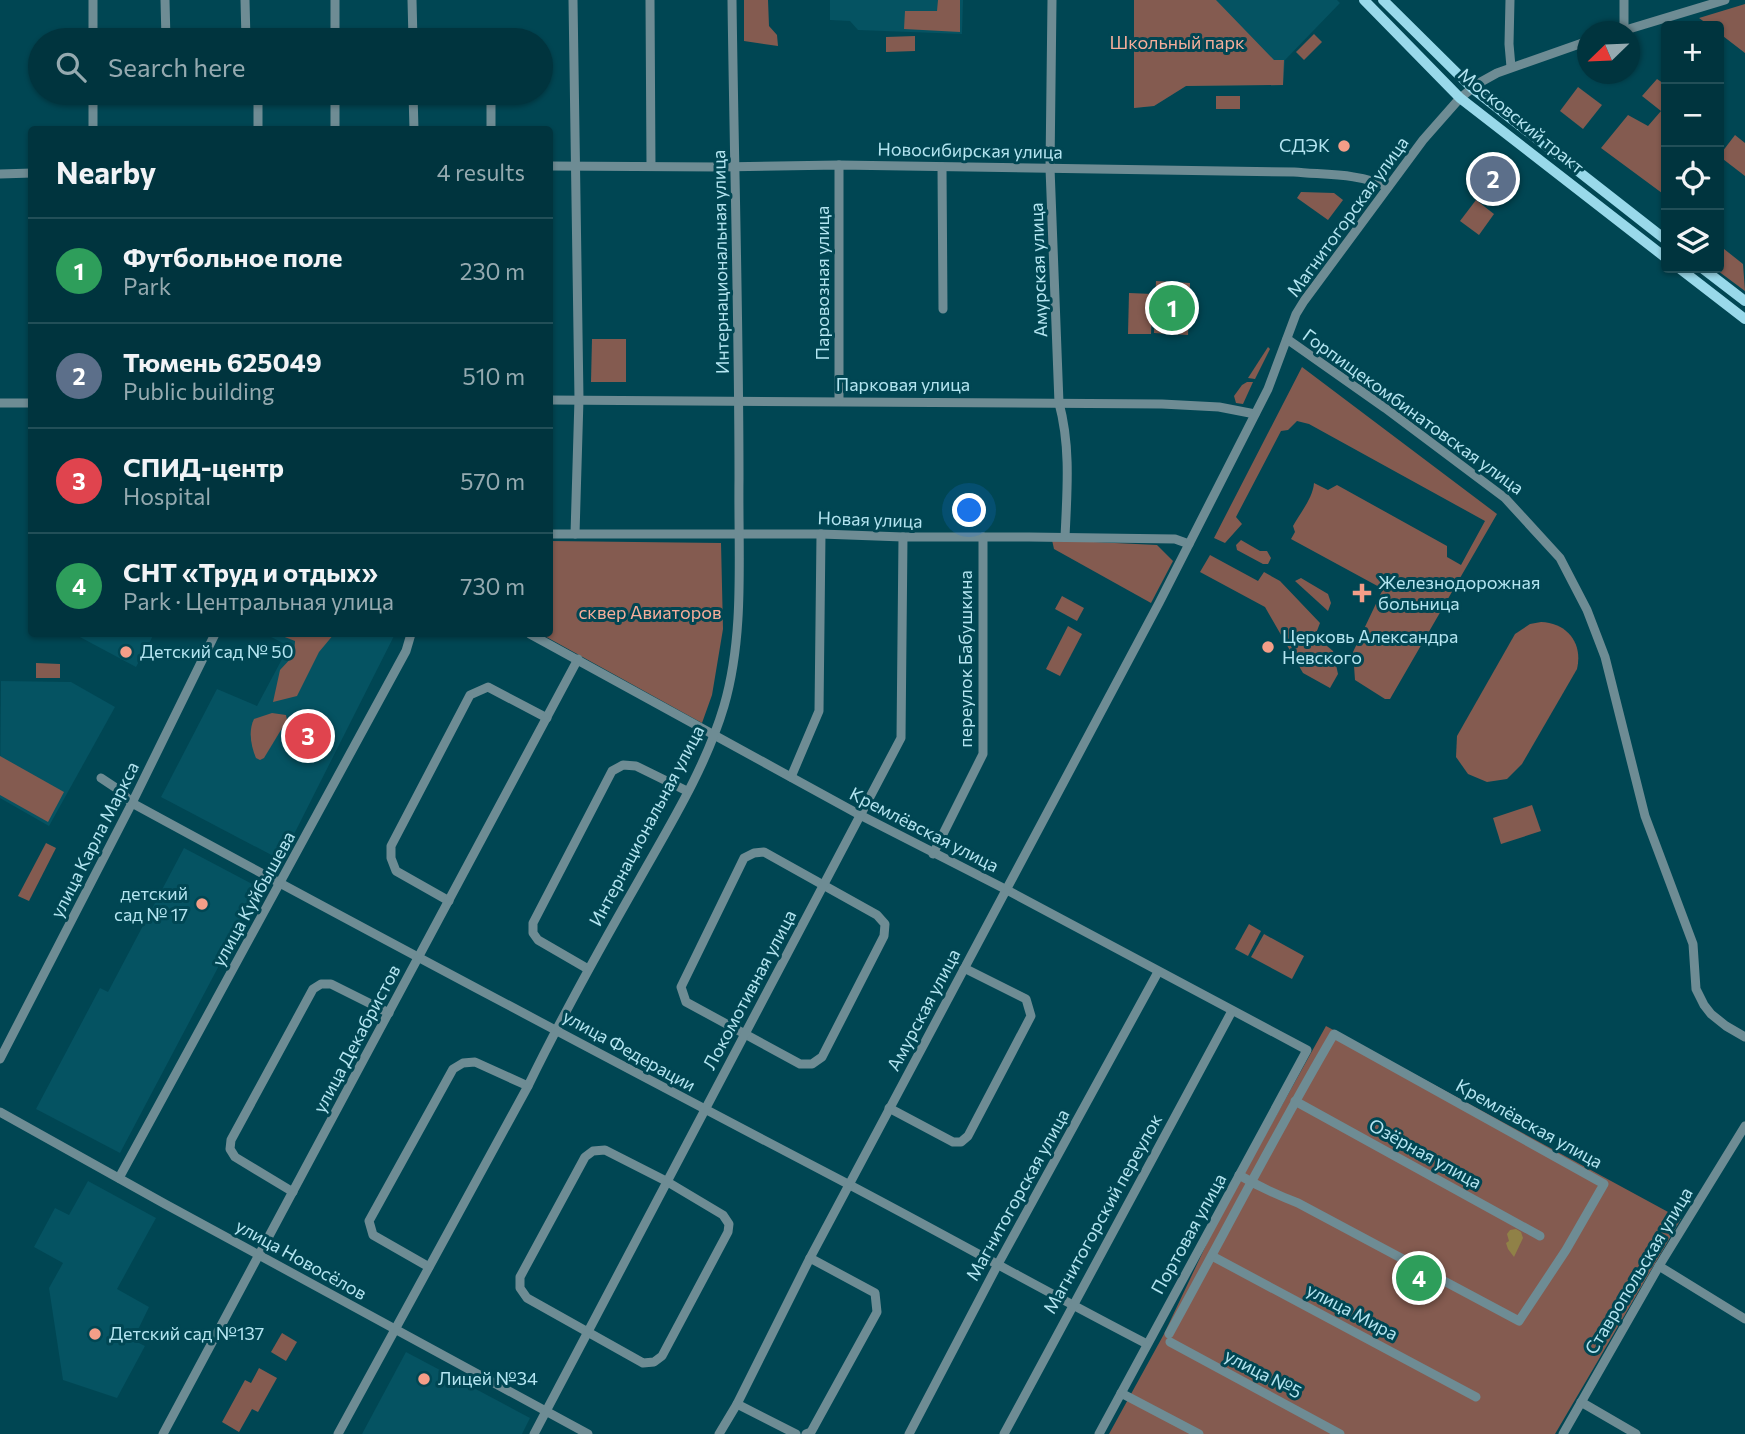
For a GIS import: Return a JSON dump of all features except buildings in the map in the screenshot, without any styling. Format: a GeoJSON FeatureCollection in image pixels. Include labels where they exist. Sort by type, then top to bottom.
{"type":"FeatureCollection","features":[{"type":"Feature","properties":{"kind":"main road","name":"Московский тракт"},"geometry":{"type":"LineString","coordinates":[[1364,0],[1460,98],[1661,254]]}},
{"type":"Feature","properties":{"kind":"main road","name":"Московский тракт"},"geometry":{"type":"LineString","coordinates":[[1383,0],[1472,88],[1661,236]]}},
{"type":"Feature","properties":{"kind":"main road"},"geometry":{"type":"LineString","coordinates":[[1685,273],[1745,319]]}},
{"type":"Feature","properties":{"kind":"main road"},"geometry":{"type":"LineString","coordinates":[[1709,273],[1745,301]]}},
{"type":"Feature","properties":{"kind":"street"},"geometry":{"type":"LineString","coordinates":[[93,0],[93,28]]}},
{"type":"Feature","properties":{"kind":"street"},"geometry":{"type":"LineString","coordinates":[[165,0],[166,28]]}},
{"type":"Feature","properties":{"kind":"street"},"geometry":{"type":"LineString","coordinates":[[245,0],[246,28]]}},
{"type":"Feature","properties":{"kind":"street"},"geometry":{"type":"LineString","coordinates":[[335,0],[335,28]]}},
{"type":"Feature","properties":{"kind":"street"},"geometry":{"type":"LineString","coordinates":[[412,0],[412,28]]}},
{"type":"Feature","properties":{"kind":"street"},"geometry":{"type":"LineString","coordinates":[[573,0],[579,399],[575,534]]}},
{"type":"Feature","properties":{"kind":"street"},"geometry":{"type":"LineString","coordinates":[[650,0],[651,166]]}},
{"type":"Feature","properties":{"kind":"street","name":"Интернациональная улица"},"geometry":{"type":"LineString","coordinates":[[338,1434],[687,791],[724,706],[734,662],[738,616],[739,402],[732,0]]}},
{"type":"Feature","properties":{"kind":"street","name":"Амурская улица"},"geometry":{"type":"LineString","coordinates":[[1052,0],[1050,168],[1059,403],[1066,426],[1068,473],[1065,537]]}},
{"type":"Feature","properties":{"kind":"street"},"geometry":{"type":"LineString","coordinates":[[1510,0],[1511,67]]}},
{"type":"Feature","properties":{"kind":"street"},"geometry":{"type":"LineString","coordinates":[[1623,21],[1624,0]]}},
{"type":"Feature","properties":{"kind":"street"},"geometry":{"type":"LineString","coordinates":[[1640,26],[1726,0]]}},
{"type":"Feature","properties":{"kind":"street","name":"Магнитогорская улица"},"geometry":{"type":"LineString","coordinates":[[1159,603],[1268,389],[1304,301],[1388,187],[1435,125],[1472,88],[1511,67],[1577,44]]}},
{"type":"Feature","properties":{"kind":"street"},"geometry":{"type":"LineString","coordinates":[[93,105],[93,126]]}},
{"type":"Feature","properties":{"kind":"street"},"geometry":{"type":"LineString","coordinates":[[258,105],[258,126]]}},
{"type":"Feature","properties":{"kind":"street"},"geometry":{"type":"LineString","coordinates":[[335,105],[335,126]]}},
{"type":"Feature","properties":{"kind":"street"},"geometry":{"type":"LineString","coordinates":[[413,105],[414,126]]}},
{"type":"Feature","properties":{"kind":"street"},"geometry":{"type":"LineString","coordinates":[[491,105],[491,126]]}},
{"type":"Feature","properties":{"kind":"street","name":"Новосибирская улица"},"geometry":{"type":"LineString","coordinates":[[553,166],[839,165],[1294,172],[1360,177],[1388,187]]}},
{"type":"Feature","properties":{"kind":"street","name":"Паровозная улица"},"geometry":{"type":"LineString","coordinates":[[839,165],[839,401]]}},
{"type":"Feature","properties":{"kind":"street"},"geometry":{"type":"LineString","coordinates":[[942,167],[943,309]]}},
{"type":"Feature","properties":{"kind":"street"},"geometry":{"type":"LineString","coordinates":[[0,174],[28,173]]}},
{"type":"Feature","properties":{"kind":"street","name":"Горпищекомбинатовская улица"},"geometry":{"type":"LineString","coordinates":[[1287,339],[1505,498],[1518,509],[1560,558],[1587,610],[1605,657],[1644,816],[1693,944],[1696,989],[1711,1014],[1745,1037]]}},
{"type":"Feature","properties":{"kind":"street","name":"Парковая улица"},"geometry":{"type":"LineString","coordinates":[[553,400],[1193,404],[1255,414]]}},
{"type":"Feature","properties":{"kind":"street"},"geometry":{"type":"LineString","coordinates":[[0,403],[28,403]]}},
{"type":"Feature","properties":{"kind":"street","name":"Новая улица"},"geometry":{"type":"LineString","coordinates":[[553,534],[1065,537],[1175,539],[1189,544]]}},
{"type":"Feature","properties":{"kind":"street"},"geometry":{"type":"LineString","coordinates":[[791,777],[819,711],[821,534]]}},
{"type":"Feature","properties":{"kind":"street","name":"Локомотивная улица"},"geometry":{"type":"LineString","coordinates":[[534,1434],[901,738],[902,537]]}},
{"type":"Feature","properties":{"kind":"street","name":"переулок Бабушкина"},"geometry":{"type":"LineString","coordinates":[[933,854],[983,754],[983,537]]}},
{"type":"Feature","properties":{"kind":"street","name":"Амурская улица"},"geometry":{"type":"LineString","coordinates":[[719,1434],[737,1404],[848,1184],[1159,603]]}},
{"type":"Feature","properties":{"kind":"street","name":"улица Карла Маркса"},"geometry":{"type":"LineString","coordinates":[[0,1059],[132,803],[214,637]]}},
{"type":"Feature","properties":{"kind":"street","name":"улица Куйбышева"},"geometry":{"type":"LineString","coordinates":[[119,1178],[406,651],[410,637]]}},
{"type":"Feature","properties":{"kind":"street","name":"Кремлёвская улица"},"geometry":{"type":"LineString","coordinates":[[536,637],[860,815],[1307,1050]]}},
{"type":"Feature","properties":{"kind":"street","name":"улица Декабристов"},"geometry":{"type":"LineString","coordinates":[[163,1434],[578,659]]}},
{"type":"Feature","properties":{"kind":"street"},"geometry":{"type":"LineString","coordinates":[[449,901],[396,871],[391,858],[391,846],[470,695],[488,687],[547,718]]}},
{"type":"Feature","properties":{"kind":"street"},"geometry":{"type":"LineString","coordinates":[[588,969],[538,940],[533,933],[533,923],[612,771],[623,765],[636,766],[687,791]]}},
{"type":"Feature","properties":{"kind":"street","name":"улица Федерации"},"geometry":{"type":"LineString","coordinates":[[101,778],[132,803],[280,884],[1147,1344]]}},
{"type":"Feature","properties":{"kind":"street"},"geometry":{"type":"LineString","coordinates":[[764,852],[824,883],[877,915],[885,924],[884,936],[822,1057],[812,1064],[800,1063],[745,1034],[685,1002],[681,987],[744,858],[764,852]]}},
{"type":"Feature","properties":{"kind":"street"},"geometry":{"type":"LineString","coordinates":[[889,1108],[953,1142],[961,1142],[968,1136],[1031,1016],[1026,999],[964,968]]}},
{"type":"Feature","properties":{"kind":"street","name":"Магнитогорская улица"},"geometry":{"type":"LineString","coordinates":[[909,1434],[997,1266],[1158,972]]}},
{"type":"Feature","properties":{"kind":"street"},"geometry":{"type":"LineString","coordinates":[[293,1192],[235,1157],[230,1149],[231,1140],[313,989],[321,984],[331,984],[389,1013]]}},
{"type":"Feature","properties":{"kind":"street","name":"Магнитогорский переулок"},"geometry":{"type":"LineString","coordinates":[[1004,1434],[1071,1305],[1232,1011]]}},
{"type":"Feature","properties":{"kind":"street","name":"Кремлёвская улица"},"geometry":{"type":"LineString","coordinates":[[1251,1182],[1298,1203],[1519,1321],[1566,1250],[1604,1184],[1334,1034],[1295,1101]]}},
{"type":"Feature","properties":{"kind":"street","name":"Портовая улица"},"geometry":{"type":"LineString","coordinates":[[1099,1434],[1307,1050]]}},
{"type":"Feature","properties":{"kind":"street"},"geometry":{"type":"LineString","coordinates":[[429,1268],[373,1235],[369,1221],[375,1209],[453,1069],[463,1063],[475,1062],[528,1086]]}},
{"type":"Feature","properties":{"kind":"street"},"geometry":{"type":"LineString","coordinates":[[1212,1256],[1295,1101]]}},
{"type":"Feature","properties":{"kind":"street","name":"Озёрная улица"},"geometry":{"type":"LineString","coordinates":[[1295,1101],[1540,1236]]}},
{"type":"Feature","properties":{"kind":"street","name":"улица Новосёлов"},"geometry":{"type":"LineString","coordinates":[[0,1112],[588,1434]]}},
{"type":"Feature","properties":{"kind":"street","name":"Ставропольская улица"},"geometry":{"type":"LineString","coordinates":[[1563,1434],[1659,1266],[1745,1126]]}},
{"type":"Feature","properties":{"kind":"street"},"geometry":{"type":"LineString","coordinates":[[605,1150],[666,1181],[723,1215],[729,1224],[728,1232],[662,1356],[653,1362],[643,1363],[587,1333],[527,1298],[520,1288],[520,1277],[585,1157],[593,1151],[605,1150]]}},
{"type":"Feature","properties":{"kind":"street"},"geometry":{"type":"LineString","coordinates":[[1238,1175],[1251,1182]]}},
{"type":"Feature","properties":{"kind":"street","name":"улица №5"},"geometry":{"type":"LineString","coordinates":[[1212,1256],[1170,1338],[1340,1434]]}},
{"type":"Feature","properties":{"kind":"street","name":"улица Мира"},"geometry":{"type":"LineString","coordinates":[[1212,1256],[1476,1397]]}},
{"type":"Feature","properties":{"kind":"street"},"geometry":{"type":"LineString","coordinates":[[806,1434],[811,1432],[877,1312],[874,1293],[810,1258]]}},
{"type":"Feature","properties":{"kind":"street"},"geometry":{"type":"LineString","coordinates":[[1659,1266],[1745,1319]]}},
{"type":"Feature","properties":{"kind":"street"},"geometry":{"type":"LineString","coordinates":[[1121,1393],[1199,1434]]}},
{"type":"Feature","properties":{"kind":"street"},"geometry":{"type":"LineString","coordinates":[[1581,1402],[1636,1434]]}},
{"type":"Feature","properties":{"kind":"street"},"geometry":{"type":"LineString","coordinates":[[737,1404],[796,1434]]}},
{"type":"Feature","properties":{"kind":"shaded area"},"geometry":{"type":"Polygon","coordinates":[[[830,0],[963,0],[962,34],[858,30],[850,21],[830,20],[830,0]]]}},
{"type":"Feature","properties":{"kind":"shaded area","name":"Школьный парк"},"geometry":{"type":"Polygon","coordinates":[[[1134,0],[1337,0],[1340,3],[1285,60],[1283,85],[1186,86],[1154,106],[1134,108],[1134,0]]]}},
{"type":"Feature","properties":{"kind":"shaded area","name":"Детский сад № 50"},"geometry":{"type":"Polygon","coordinates":[[[80,637],[152,637],[136,667],[80,637]]]}},
{"type":"Feature","properties":{"kind":"shaded area"},"geometry":{"type":"Polygon","coordinates":[[[271,637],[393,637],[281,860],[161,797],[217,689],[257,706],[289,646],[271,637]]]}},
{"type":"Feature","properties":{"kind":"shaded area"},"geometry":{"type":"Polygon","coordinates":[[[1,681],[71,682],[115,707],[49,826],[0,798],[1,681]]]}},
{"type":"Feature","properties":{"kind":"shaded area"},"geometry":{"type":"Polygon","coordinates":[[[184,848],[260,888],[120,1153],[36,1109],[100,988],[108,992],[184,848]]]}},
{"type":"Feature","properties":{"kind":"shaded area"},"geometry":{"type":"Polygon","coordinates":[[[88,1181],[156,1218],[117,1289],[149,1307],[133,1340],[145,1346],[117,1398],[63,1380],[49,1288],[63,1263],[34,1247],[55,1208],[69,1215],[88,1181]]]}},
{"type":"Feature","properties":{"kind":"shaded area"},"geometry":{"type":"Polygon","coordinates":[[[1516,1229],[1521,1232],[1523,1238],[1514,1257],[1506,1243],[1509,1241],[1507,1234],[1516,1229]]]}},
{"type":"Feature","properties":{"kind":"shaded area","name":"Лицей №34"},"geometry":{"type":"Polygon","coordinates":[[[406,1352],[530,1418],[522,1434],[362,1434],[406,1352]]]}},
{"type":"Feature","properties":{"kind":"green space"},"geometry":{"type":"Polygon","coordinates":[[[744,0],[768,0],[769,26],[777,35],[778,46],[744,41],[744,0]]]}},
{"type":"Feature","properties":{"kind":"green space"},"geometry":{"type":"Polygon","coordinates":[[[938,0],[960,0],[960,32],[904,29],[905,11],[937,11],[938,0]]]}},
{"type":"Feature","properties":{"kind":"green space","name":"Школьный парк"},"geometry":{"type":"Polygon","coordinates":[[[1134,0],[1216,0],[1274,60],[1284,60],[1283,85],[1186,86],[1154,106],[1134,108],[1134,0]]]}},
{"type":"Feature","properties":{"kind":"green space"},"geometry":{"type":"Polygon","coordinates":[[[1745,4],[1745,53],[1724,37],[1724,21],[1703,21],[1699,18],[1745,4]]]}},
{"type":"Feature","properties":{"kind":"green space"},"geometry":{"type":"Polygon","coordinates":[[[1314,34],[1322,42],[1304,60],[1296,52],[1314,34]]]}},
{"type":"Feature","properties":{"kind":"green space"},"geometry":{"type":"Polygon","coordinates":[[[915,36],[915,51],[886,52],[886,37],[915,36]]]}},
{"type":"Feature","properties":{"kind":"green space"},"geometry":{"type":"Polygon","coordinates":[[[1657,79],[1661,82],[1661,111],[1642,96],[1657,79]]]}},
{"type":"Feature","properties":{"kind":"green space"},"geometry":{"type":"Polygon","coordinates":[[[1578,87],[1602,105],[1583,129],[1560,111],[1578,87]]]}},
{"type":"Feature","properties":{"kind":"green space"},"geometry":{"type":"Polygon","coordinates":[[[1216,96],[1240,96],[1240,109],[1216,109],[1216,96]]]}},
{"type":"Feature","properties":{"kind":"green space"},"geometry":{"type":"Polygon","coordinates":[[[1661,111],[1661,192],[1601,148],[1628,115],[1648,126],[1661,111]]]}},
{"type":"Feature","properties":{"kind":"green space"},"geometry":{"type":"Polygon","coordinates":[[[1735,135],[1745,143],[1745,176],[1724,160],[1724,149],[1735,135]]]}},
{"type":"Feature","properties":{"kind":"green space"},"geometry":{"type":"Polygon","coordinates":[[[1301,192],[1334,193],[1343,200],[1328,220],[1297,198],[1301,192]]]}},
{"type":"Feature","properties":{"kind":"green space"},"geometry":{"type":"Polygon","coordinates":[[[1476,200],[1494,214],[1479,235],[1460,221],[1476,200]]]}},
{"type":"Feature","properties":{"kind":"green space"},"geometry":{"type":"Polygon","coordinates":[[[1724,249],[1743,264],[1745,291],[1721,273],[1724,273],[1724,249]]]}},
{"type":"Feature","properties":{"kind":"green space"},"geometry":{"type":"Polygon","coordinates":[[[1156,281],[1190,283],[1188,335],[1154,333],[1156,281]]]}},
{"type":"Feature","properties":{"kind":"green space"},"geometry":{"type":"Polygon","coordinates":[[[1129,293],[1153,294],[1151,334],[1128,334],[1129,293]]]}},
{"type":"Feature","properties":{"kind":"green space"},"geometry":{"type":"Polygon","coordinates":[[[592,339],[626,339],[626,382],[591,382],[592,339]]]}},
{"type":"Feature","properties":{"kind":"green space"},"geometry":{"type":"Polygon","coordinates":[[[1268,347],[1270,349],[1255,379],[1248,378],[1268,347]]]}},
{"type":"Feature","properties":{"kind":"green space"},"geometry":{"type":"Polygon","coordinates":[[[1302,367],[1497,514],[1390,699],[1385,699],[1355,680],[1353,652],[1383,589],[1291,539],[1295,532],[1293,526],[1309,500],[1314,483],[1328,490],[1337,485],[1447,546],[1447,557],[1461,565],[1485,521],[1309,424],[1297,421],[1288,430],[1281,431],[1236,517],[1242,524],[1225,543],[1214,538],[1302,367]]]}},
{"type":"Feature","properties":{"kind":"green space"},"geometry":{"type":"Polygon","coordinates":[[[1247,382],[1253,382],[1243,404],[1236,403],[1234,396],[1247,382]]]}},
{"type":"Feature","properties":{"kind":"green space"},"geometry":{"type":"Polygon","coordinates":[[[1052,540],[1157,545],[1173,561],[1151,603],[1054,549],[1052,540]]]}},
{"type":"Feature","properties":{"kind":"green space"},"geometry":{"type":"Polygon","coordinates":[[[1241,540],[1260,551],[1267,551],[1271,558],[1268,564],[1237,550],[1236,545],[1241,540]]]}},
{"type":"Feature","properties":{"kind":"green space","name":"сквер Авиаторов"},"geometry":{"type":"Polygon","coordinates":[[[553,541],[721,543],[723,629],[712,695],[702,723],[546,637],[553,637],[553,541]]]}},
{"type":"Feature","properties":{"kind":"green space"},"geometry":{"type":"Polygon","coordinates":[[[1210,555],[1258,581],[1264,572],[1280,581],[1320,623],[1315,636],[1333,651],[1338,674],[1330,688],[1303,673],[1265,607],[1200,572],[1210,555]]]}},
{"type":"Feature","properties":{"kind":"green space"},"geometry":{"type":"Polygon","coordinates":[[[1301,578],[1328,594],[1331,603],[1328,611],[1295,581],[1301,578]]]}},
{"type":"Feature","properties":{"kind":"green space"},"geometry":{"type":"Polygon","coordinates":[[[1062,596],[1084,608],[1077,621],[1055,609],[1062,596]]]}},
{"type":"Feature","properties":{"kind":"green space"},"geometry":{"type":"Polygon","coordinates":[[[1541,622],[1559,626],[1571,636],[1578,651],[1577,669],[1522,764],[1507,779],[1487,782],[1468,774],[1456,757],[1457,736],[1515,634],[1530,624],[1541,622]]]}},
{"type":"Feature","properties":{"kind":"green space"},"geometry":{"type":"Polygon","coordinates":[[[1068,626],[1082,634],[1060,676],[1046,669],[1068,626]]]}},
{"type":"Feature","properties":{"kind":"green space"},"geometry":{"type":"Polygon","coordinates":[[[285,637],[332,637],[319,652],[297,696],[273,702],[280,670],[294,655],[295,641],[285,637]]]}},
{"type":"Feature","properties":{"kind":"green space"},"geometry":{"type":"Polygon","coordinates":[[[36,663],[60,664],[60,678],[36,678],[36,663]]]}},
{"type":"Feature","properties":{"kind":"green space"},"geometry":{"type":"Polygon","coordinates":[[[272,713],[286,715],[287,720],[264,758],[260,760],[256,758],[252,744],[252,724],[254,719],[272,713]]]}},
{"type":"Feature","properties":{"kind":"green space"},"geometry":{"type":"Polygon","coordinates":[[[0,756],[64,792],[48,822],[0,795],[0,756]]]}},
{"type":"Feature","properties":{"kind":"green space"},"geometry":{"type":"Polygon","coordinates":[[[1532,805],[1541,831],[1501,844],[1493,818],[1532,805]]]}},
{"type":"Feature","properties":{"kind":"green space"},"geometry":{"type":"Polygon","coordinates":[[[46,843],[56,848],[29,901],[18,896],[46,843]]]}},
{"type":"Feature","properties":{"kind":"green space"},"geometry":{"type":"Polygon","coordinates":[[[1249,924],[1261,931],[1248,956],[1235,949],[1249,924]]]}},
{"type":"Feature","properties":{"kind":"green space"},"geometry":{"type":"Polygon","coordinates":[[[1264,934],[1304,956],[1292,979],[1251,957],[1264,934]]]}},
{"type":"Feature","properties":{"kind":"green space"},"geometry":{"type":"Polygon","coordinates":[[[1326,1026],[1681,1219],[1555,1434],[1109,1434],[1164,1334],[1217,1222],[1326,1026]]]}},
{"type":"Feature","properties":{"kind":"green space"},"geometry":{"type":"Polygon","coordinates":[[[282,1333],[297,1342],[286,1361],[271,1352],[282,1333]]]}},
{"type":"Feature","properties":{"kind":"green space"},"geometry":{"type":"Polygon","coordinates":[[[259,1368],[277,1378],[258,1412],[252,1409],[239,1432],[222,1422],[245,1380],[251,1383],[259,1368]]]}},
{"type":"Feature","properties":{"kind":"place","name":"СДЭК"},"geometry":{"type":"Point","coordinates":[1344,146]}},
{"type":"Feature","properties":{"kind":"place","name":"Тюмень 625049"},"geometry":{"type":"Point","coordinates":[1493,179]}},
{"type":"Feature","properties":{"kind":"place","name":"Футбольное поле"},"geometry":{"type":"Point","coordinates":[1172,308]}},
{"type":"Feature","properties":{"kind":"place","name":"Железнодорожная больница"},"geometry":{"type":"Point","coordinates":[1362,593]}},
{"type":"Feature","properties":{"kind":"place","name":"Церковь Александра Невского"},"geometry":{"type":"Point","coordinates":[1268,647]}},
{"type":"Feature","properties":{"kind":"place","name":"Детский сад № 50"},"geometry":{"type":"Point","coordinates":[126,652]}},
{"type":"Feature","properties":{"kind":"place","name":"СПИД-центр"},"geometry":{"type":"Point","coordinates":[308,736]}},
{"type":"Feature","properties":{"kind":"place","name":"детский сад № 17"},"geometry":{"type":"Point","coordinates":[202,904]}},
{"type":"Feature","properties":{"kind":"place","name":"СНТ «Труд и отдых»"},"geometry":{"type":"Point","coordinates":[1419,1278]}},
{"type":"Feature","properties":{"kind":"place","name":"Детский сад №137"},"geometry":{"type":"Point","coordinates":[95,1334]}},
{"type":"Feature","properties":{"kind":"place","name":"Лицей №34"},"geometry":{"type":"Point","coordinates":[424,1379]}}]}
